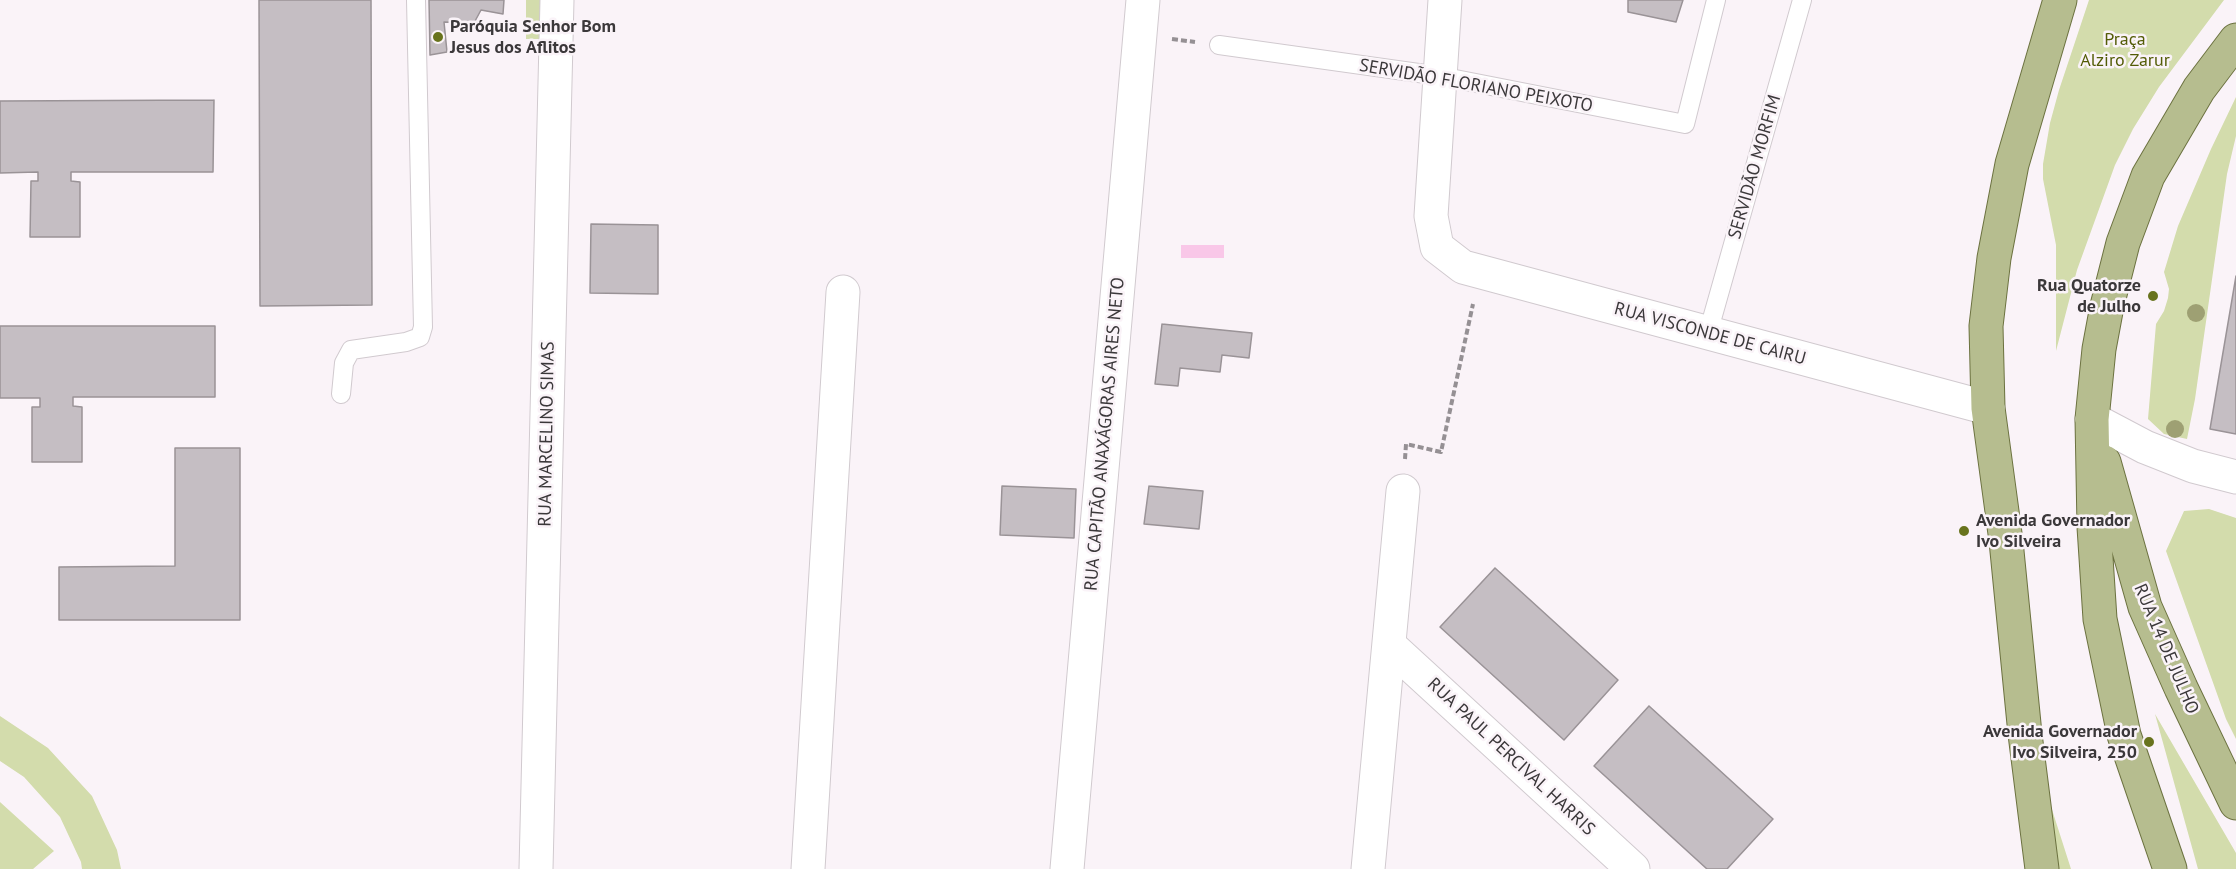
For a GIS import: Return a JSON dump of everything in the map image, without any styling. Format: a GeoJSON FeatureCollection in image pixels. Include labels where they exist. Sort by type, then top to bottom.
{"type":"FeatureCollection","features":[{"type":"Feature","properties":{"kind":"main road"},"geometry":{"type":"LineString","coordinates":[[2042,869],[2025,734],[2006,541],[1988,408],[1986,326],[1994,258],[2012,164],[2060,0]]}},
{"type":"Feature","properties":{"kind":"main road"},"geometry":{"type":"LineString","coordinates":[[2170,869],[2124,735],[2100,619],[2094,527],[2092,419],[2099,349],[2107,306],[2123,243],[2148,176],[2199,89],[2236,40]]}},
{"type":"Feature","properties":{"kind":"main road","name":"RUA 14 DE JULHO"},"geometry":{"type":"LineString","coordinates":[[2092,419],[2145,607],[2236,803]]}},
{"type":"Feature","properties":{"kind":"street","name":"RUA MARCELINO SIMAS"},"geometry":{"type":"LineString","coordinates":[[536,869],[557,0]]}},
{"type":"Feature","properties":{"kind":"street","name":"RUA CAPITÃO ANAXÁGORAS AIRES NETO"},"geometry":{"type":"LineString","coordinates":[[1067,869],[1143,0]]}},
{"type":"Feature","properties":{"kind":"street"},"geometry":{"type":"LineString","coordinates":[[1440,76],[1445,0]]}},
{"type":"Feature","properties":{"kind":"street","name":"RUA VISCONDE DE CAIRU"},"geometry":{"type":"LineString","coordinates":[[1440,76],[1431,216],[1437,248],[1463,267],[1988,408]]}},
{"type":"Feature","properties":{"kind":"street"},"geometry":{"type":"LineString","coordinates":[[808,869],[843,292]]}},
{"type":"Feature","properties":{"kind":"street"},"geometry":{"type":"LineString","coordinates":[[2092,419],[2164,455],[2193,466],[2236,477]]}},
{"type":"Feature","properties":{"kind":"street"},"geometry":{"type":"LineString","coordinates":[[1368,869],[1403,491]]}},
{"type":"Feature","properties":{"kind":"street","name":"RUA PAUL PERCIVAL HARRIS"},"geometry":{"type":"LineString","coordinates":[[1389,645],[1633,869]]}},
{"type":"Feature","properties":{"kind":"lane"},"geometry":{"type":"LineString","coordinates":[[341,394],[344,363],[351,350],[406,342],[420,337],[423,327],[416,0]]}},
{"type":"Feature","properties":{"kind":"lane","name":"SERVIDÃO FLORIANO PEIXOTO"},"geometry":{"type":"LineString","coordinates":[[1219,45],[1440,76],[1685,124],[1716,0]]}},
{"type":"Feature","properties":{"kind":"lane","name":"SERVIDÃO MORFIM"},"geometry":{"type":"LineString","coordinates":[[1708,333],[1802,0]]}},
{"type":"Feature","properties":{"kind":"path"},"geometry":{"type":"LineString","coordinates":[[1140,34],[1219,45]]}},
{"type":"Feature","properties":{"kind":"path"},"geometry":{"type":"LineString","coordinates":[[1403,491],[1406,444],[1442,452],[1475,297]]}},
{"type":"Feature","properties":{"kind":"green space"},"geometry":{"type":"Polygon","coordinates":[[[526,0],[548,0],[549,39],[526,39],[526,0]]]}},
{"type":"Feature","properties":{"kind":"green space","name":"Praça Alziro Zarur"},"geometry":{"type":"Polygon","coordinates":[[[2089,0],[2224,0],[2159,87],[2133,129],[2115,165],[2077,270],[2056,351],[2056,245],[2043,179],[2043,164],[2050,123],[2059,90],[2089,0]]]}},
{"type":"Feature","properties":{"kind":"green space"},"geometry":{"type":"Polygon","coordinates":[[[2236,97],[2236,136],[2227,174],[2195,399],[2187,439],[2164,434],[2148,419],[2156,324],[2164,311],[2168,298],[2169,289],[2164,272],[2178,226],[2236,97]]]}},
{"type":"Feature","properties":{"kind":"green space"},"geometry":{"type":"Polygon","coordinates":[[[2209,509],[2236,518],[2236,739],[2226,719],[2166,551],[2184,511],[2209,509]]]}},
{"type":"Feature","properties":{"kind":"green space"},"geometry":{"type":"Polygon","coordinates":[[[2155,714],[2236,853],[2236,869],[2198,869],[2155,714]]]}},
{"type":"Feature","properties":{"kind":"green space"},"geometry":{"type":"Polygon","coordinates":[[[0,716],[48,748],[92,796],[117,850],[121,869],[82,869],[81,862],[60,817],[24,777],[0,761],[0,716]]]}},
{"type":"Feature","properties":{"kind":"green space"},"geometry":{"type":"Polygon","coordinates":[[[2032,747],[2071,869],[2036,869],[2032,747]]]}},
{"type":"Feature","properties":{"kind":"green space"},"geometry":{"type":"Polygon","coordinates":[[[0,802],[54,851],[33,869],[0,869],[0,802]]]}},
{"type":"Feature","properties":{"kind":"shaded area"},"geometry":{"type":"Polygon","coordinates":[[[1181,245],[1224,245],[1224,258],[1181,258],[1181,245]]]}},
{"type":"Feature","properties":{"kind":"building"},"geometry":{"type":"Polygon","coordinates":[[[259,0],[371,0],[372,305],[260,306],[259,0]]]}},
{"type":"Feature","properties":{"kind":"building","name":"Paróquia Senhor Bom Jesus dos Aflitos"},"geometry":{"type":"Polygon","coordinates":[[[429,0],[504,0],[503,14],[481,10],[474,23],[444,22],[447,52],[430,55],[429,0]]]}},
{"type":"Feature","properties":{"kind":"building"},"geometry":{"type":"Polygon","coordinates":[[[1628,0],[1683,0],[1676,22],[1628,12],[1628,0]]]}},
{"type":"Feature","properties":{"kind":"building"},"geometry":{"type":"Polygon","coordinates":[[[214,100],[213,172],[71,172],[71,181],[80,182],[80,237],[30,237],[31,181],[38,181],[38,172],[0,173],[0,101],[214,100]]]}},
{"type":"Feature","properties":{"kind":"building"},"geometry":{"type":"Polygon","coordinates":[[[591,224],[658,225],[658,294],[590,293],[591,224]]]}},
{"type":"Feature","properties":{"kind":"building"},"geometry":{"type":"Polygon","coordinates":[[[2236,276],[2236,434],[2210,429],[2236,276]]]}},
{"type":"Feature","properties":{"kind":"building"},"geometry":{"type":"Polygon","coordinates":[[[1162,324],[1252,333],[1249,358],[1222,355],[1220,372],[1180,368],[1178,386],[1155,384],[1162,324]]]}},
{"type":"Feature","properties":{"kind":"building"},"geometry":{"type":"Polygon","coordinates":[[[0,326],[215,326],[215,397],[73,397],[73,406],[82,407],[82,462],[32,462],[32,407],[40,407],[40,398],[0,398],[0,326]]]}},
{"type":"Feature","properties":{"kind":"building"},"geometry":{"type":"Polygon","coordinates":[[[175,448],[240,448],[240,620],[59,620],[59,567],[175,566],[175,448]]]}},
{"type":"Feature","properties":{"kind":"building"},"geometry":{"type":"Polygon","coordinates":[[[1002,486],[1076,489],[1074,538],[1000,535],[1002,486]]]}},
{"type":"Feature","properties":{"kind":"building"},"geometry":{"type":"Polygon","coordinates":[[[1149,486],[1203,491],[1199,529],[1144,524],[1149,486]]]}},
{"type":"Feature","properties":{"kind":"building"},"geometry":{"type":"Polygon","coordinates":[[[1495,568],[1618,680],[1564,740],[1440,627],[1495,568]]]}},
{"type":"Feature","properties":{"kind":"building"},"geometry":{"type":"Polygon","coordinates":[[[1649,706],[1773,819],[1727,869],[1707,869],[1594,766],[1649,706]]]}},
{"type":"Feature","properties":{"kind":"place","name":"Paróquia Senhor Bom Jesus dos Aflitos"},"geometry":{"type":"Point","coordinates":[438,37]}},
{"type":"Feature","properties":{"kind":"place","name":"Rua Quatorze de Julho"},"geometry":{"type":"Point","coordinates":[2153,296]}},
{"type":"Feature","properties":{"kind":"place","name":"Avenida Governador Ivo Silveira"},"geometry":{"type":"Point","coordinates":[1964,531]}},
{"type":"Feature","properties":{"kind":"place","name":"Avenida Governador Ivo Silveira, 250"},"geometry":{"type":"Point","coordinates":[2149,742]}}]}
